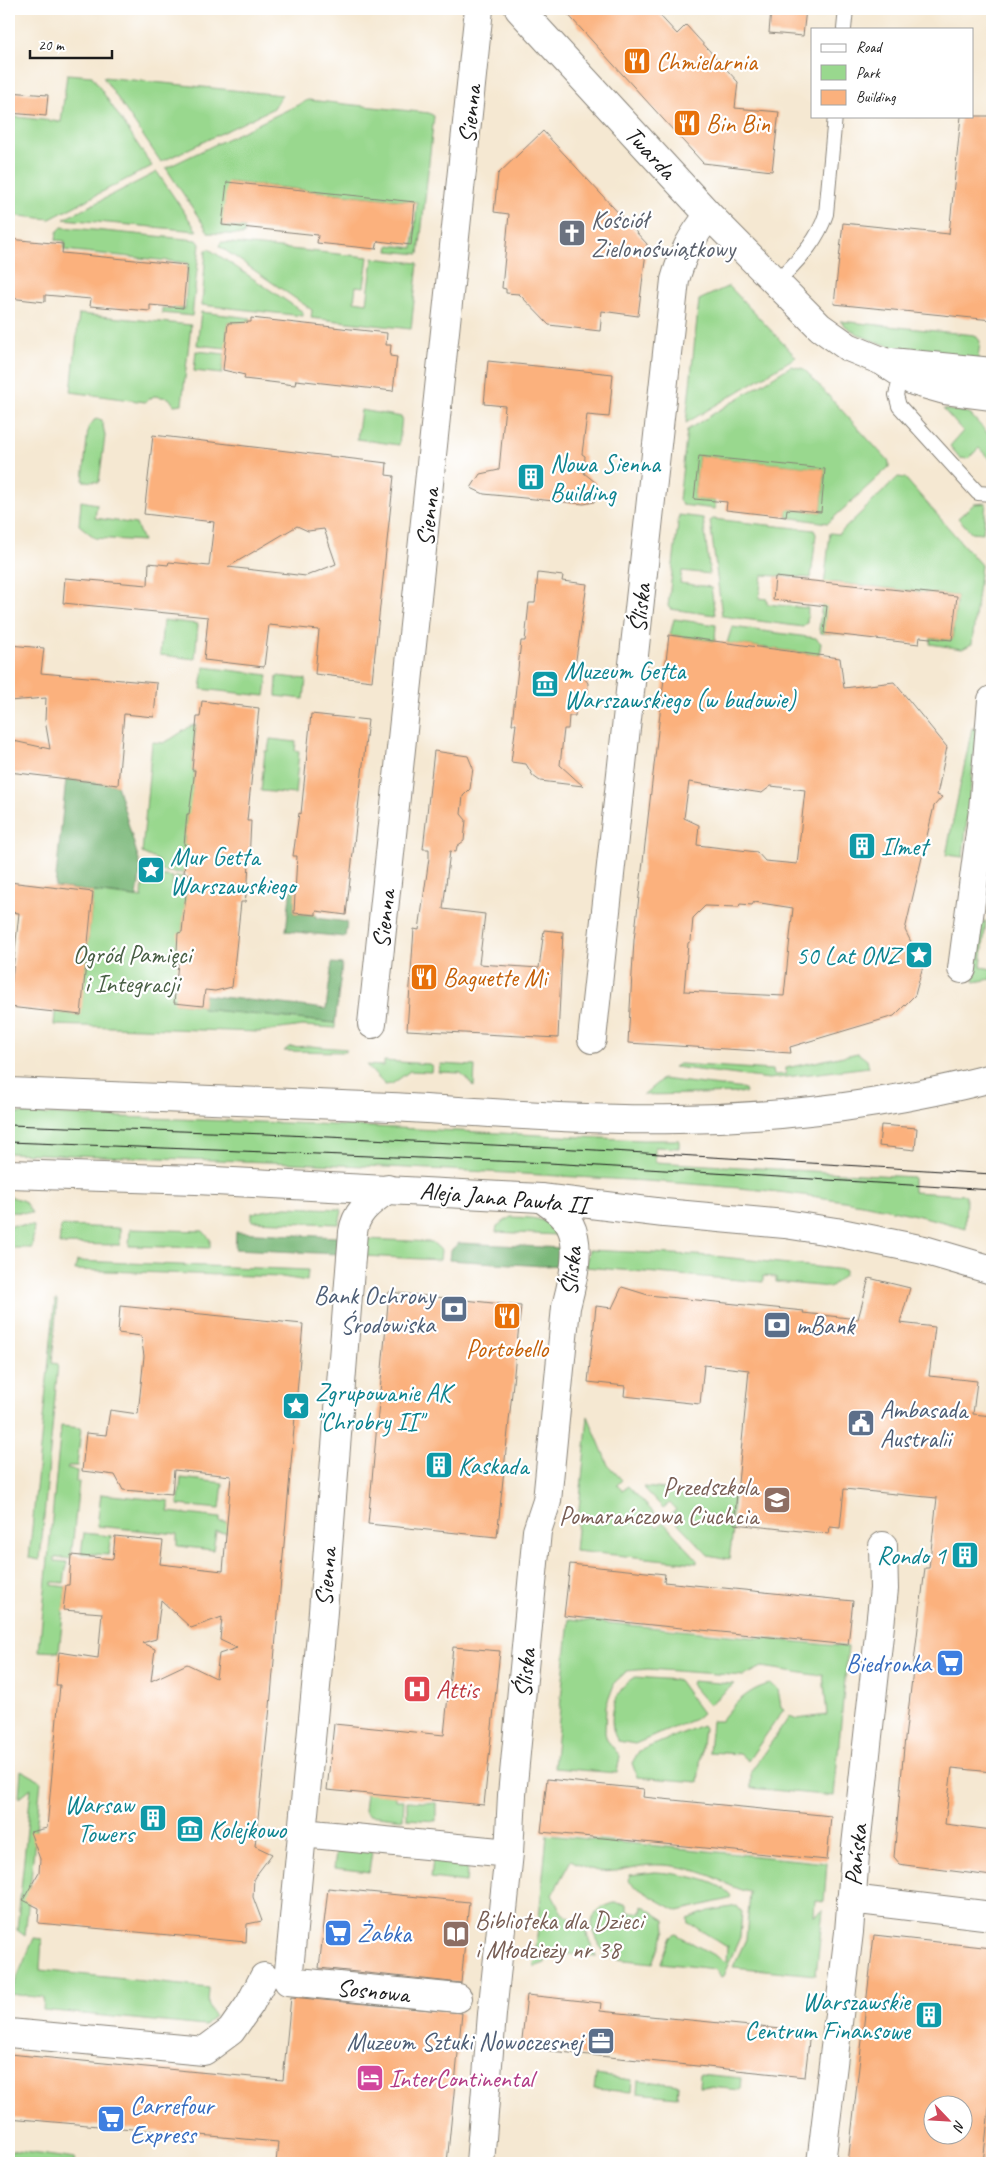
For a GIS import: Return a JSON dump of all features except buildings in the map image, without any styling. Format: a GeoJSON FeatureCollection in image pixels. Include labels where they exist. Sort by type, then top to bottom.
{"type":"FeatureCollection","features":[{"type":"Feature","properties":{"kind":"street","name":"Sienna"},"geometry":{"type":"LineString","coordinates":[[372,1024],[479,9]]}},
{"type":"Feature","properties":{"kind":"street","name":"Twarda"},"geometry":{"type":"LineString","coordinates":[[519,9],[709,215],[807,315],[831,336],[848,347],[892,368],[945,390],[992,396]]}},
{"type":"Feature","properties":{"kind":"street","name":"Śliska"},"geometry":{"type":"LineString","coordinates":[[592,1039],[675,280],[682,255],[690,240],[709,215]]}},
{"type":"Feature","properties":{"kind":"street","name":"Twarda"},"geometry":{"type":"LineString","coordinates":[[892,368],[992,372]]}},
{"type":"Feature","properties":{"kind":"street"},"geometry":{"type":"LineString","coordinates":[[962,969],[983,810],[992,700]]}},
{"type":"Feature","properties":{"kind":"street"},"geometry":{"type":"LineString","coordinates":[[9,1092],[236,1099],[516,1114],[678,1119],[780,1114],[848,1107],[992,1078]]}},
{"type":"Feature","properties":{"kind":"street","name":"Aleja Jana Pawła II"},"geometry":{"type":"LineString","coordinates":[[9,1174],[388,1189],[541,1198],[664,1214],[785,1224],[836,1232],[924,1250],[992,1270]]}},
{"type":"Feature","properties":{"kind":"street","name":"Sienna"},"geometry":{"type":"LineString","coordinates":[[276,1979],[302,1832],[322,1616],[352,1232],[357,1215],[363,1207],[388,1189]]}},
{"type":"Feature","properties":{"kind":"street","name":"Śliska"},"geometry":{"type":"LineString","coordinates":[[480,2163],[537,1531],[547,1501],[566,1306],[572,1284],[574,1249],[569,1224],[558,1211],[541,1198]]}},
{"type":"Feature","properties":{"kind":"street","name":"Pańska"},"geometry":{"type":"LineString","coordinates":[[821,2163],[848,1942],[884,1589],[883,1546]]}},
{"type":"Feature","properties":{"kind":"street"},"geometry":{"type":"LineString","coordinates":[[302,1832],[509,1853]]}},
{"type":"Feature","properties":{"kind":"street"},"geometry":{"type":"LineString","coordinates":[[851,1899],[992,1916]]}},
{"type":"Feature","properties":{"kind":"street"},"geometry":{"type":"LineString","coordinates":[[9,2033],[204,2051],[231,2031],[250,2004],[276,1979]]}},
{"type":"Feature","properties":{"kind":"street","name":"Sosnowa"},"geometry":{"type":"LineString","coordinates":[[276,1979],[458,1998]]}},
{"type":"Feature","properties":{"kind":"lane"},"geometry":{"type":"LineString","coordinates":[[844,28],[846,9]]}},
{"type":"Feature","properties":{"kind":"lane"},"geometry":{"type":"LineString","coordinates":[[776,282],[815,242],[822,227],[826,214],[835,118]]}},
{"type":"Feature","properties":{"kind":"lane"},"geometry":{"type":"LineString","coordinates":[[892,368],[899,406],[978,493],[992,494]]}},
{"type":"Feature","properties":{"kind":"green space"},"geometry":{"type":"Polygon","coordinates":[[[67,74],[92,76],[152,166],[50,219],[9,215],[9,116],[61,122],[67,74]]]}},
{"type":"Feature","properties":{"kind":"green space"},"geometry":{"type":"Polygon","coordinates":[[[103,77],[282,95],[274,108],[161,162],[103,77]]]}},
{"type":"Feature","properties":{"kind":"green space"},"geometry":{"type":"Polygon","coordinates":[[[308,100],[429,113],[434,116],[419,254],[388,251],[389,245],[413,248],[417,202],[228,182],[222,226],[245,228],[244,235],[209,233],[166,168],[308,100]]]}},
{"type":"Feature","properties":{"kind":"green space"},"geometry":{"type":"Polygon","coordinates":[[[157,172],[197,231],[64,219],[157,172]]]}},
{"type":"Feature","properties":{"kind":"green space"},"geometry":{"type":"Polygon","coordinates":[[[62,227],[197,240],[200,244],[192,316],[162,313],[162,308],[185,309],[188,263],[64,250],[65,241],[56,240],[57,232],[62,227]]]}},
{"type":"Feature","properties":{"kind":"green space"},"geometry":{"type":"Polygon","coordinates":[[[221,242],[368,257],[364,287],[356,286],[354,301],[367,303],[373,258],[418,263],[411,329],[311,318],[312,310],[219,246],[221,242]]]}},
{"type":"Feature","properties":{"kind":"green space"},"geometry":{"type":"Polygon","coordinates":[[[209,249],[303,312],[303,316],[202,305],[206,250],[209,249]]]}},
{"type":"Feature","properties":{"kind":"green space"},"geometry":{"type":"Polygon","coordinates":[[[729,286],[796,357],[686,423],[699,300],[729,286]]]}},
{"type":"Feature","properties":{"kind":"green space"},"geometry":{"type":"Polygon","coordinates":[[[201,312],[251,318],[251,322],[228,323],[226,348],[197,345],[201,312]]]}},
{"type":"Feature","properties":{"kind":"green space"},"geometry":{"type":"Polygon","coordinates":[[[79,314],[191,325],[182,404],[174,405],[169,398],[154,396],[145,402],[71,392],[79,314]]]}},
{"type":"Feature","properties":{"kind":"green space"},"geometry":{"type":"Polygon","coordinates":[[[840,321],[975,335],[980,341],[978,360],[905,350],[886,345],[852,331],[840,321]]]}},
{"type":"Feature","properties":{"kind":"green space"},"geometry":{"type":"Polygon","coordinates":[[[196,351],[225,354],[222,374],[194,371],[196,351]]]}},
{"type":"Feature","properties":{"kind":"green space"},"geometry":{"type":"Polygon","coordinates":[[[791,366],[804,369],[889,462],[889,467],[828,523],[786,517],[787,509],[821,512],[825,469],[699,456],[694,499],[715,501],[715,509],[682,505],[679,500],[687,430],[791,366]]]}},
{"type":"Feature","properties":{"kind":"green space"},"geometry":{"type":"Polygon","coordinates":[[[943,409],[969,413],[992,438],[992,462],[979,448],[968,459],[960,458],[950,446],[963,431],[943,409]]]}},
{"type":"Feature","properties":{"kind":"green space"},"geometry":{"type":"Polygon","coordinates":[[[361,410],[402,417],[399,445],[357,439],[361,410]]]}},
{"type":"Feature","properties":{"kind":"green space"},"geometry":{"type":"Polygon","coordinates":[[[96,418],[102,420],[105,436],[99,482],[83,481],[88,428],[96,418]]]}},
{"type":"Feature","properties":{"kind":"green space"},"geometry":{"type":"Polygon","coordinates":[[[898,477],[905,478],[981,565],[972,644],[962,649],[930,644],[931,638],[952,640],[957,596],[830,582],[825,626],[846,635],[821,633],[819,630],[830,533],[839,534],[898,477]]]}},
{"type":"Feature","properties":{"kind":"green space"},"geometry":{"type":"Polygon","coordinates":[[[81,501],[97,504],[95,518],[136,524],[143,541],[95,538],[79,525],[81,501]]]}},
{"type":"Feature","properties":{"kind":"green space"},"geometry":{"type":"Polygon","coordinates":[[[986,503],[983,533],[971,532],[958,518],[974,504],[986,503]]]}},
{"type":"Feature","properties":{"kind":"green space"},"geometry":{"type":"Polygon","coordinates":[[[679,515],[703,518],[710,574],[682,571],[680,583],[711,587],[715,615],[670,609],[668,606],[679,515]]]}},
{"type":"Feature","properties":{"kind":"green space"},"geometry":{"type":"Polygon","coordinates":[[[713,519],[814,530],[816,534],[811,578],[762,575],[759,598],[767,599],[767,604],[808,608],[807,623],[803,627],[722,616],[710,521],[713,519]]]}},
{"type":"Feature","properties":{"kind":"green space"},"geometry":{"type":"Polygon","coordinates":[[[674,619],[716,625],[715,641],[670,635],[674,619]]]}},
{"type":"Feature","properties":{"kind":"green space"},"geometry":{"type":"Polygon","coordinates":[[[163,620],[198,624],[195,659],[160,655],[163,620]]]}},
{"type":"Feature","properties":{"kind":"green space"},"geometry":{"type":"Polygon","coordinates":[[[732,627],[816,638],[821,643],[819,655],[727,643],[732,627]]]}},
{"type":"Feature","properties":{"kind":"green space"},"geometry":{"type":"Polygon","coordinates":[[[204,667],[268,675],[265,696],[201,689],[204,667]]]}},
{"type":"Feature","properties":{"kind":"green space"},"geometry":{"type":"Polygon","coordinates":[[[277,676],[306,679],[304,699],[276,696],[277,676]]]}},
{"type":"Feature","properties":{"kind":"green space"},"geometry":{"type":"Polygon","coordinates":[[[196,725],[192,770],[195,770],[190,815],[187,815],[184,844],[187,845],[184,873],[158,871],[159,861],[142,853],[152,742],[163,743],[191,726],[196,725]]]}},
{"type":"Feature","properties":{"kind":"green space"},"geometry":{"type":"Polygon","coordinates":[[[972,728],[977,729],[963,857],[946,855],[972,728]]]}},
{"type":"Feature","properties":{"kind":"green space"},"geometry":{"type":"Polygon","coordinates":[[[270,739],[296,742],[295,751],[299,752],[295,794],[261,791],[265,751],[268,751],[270,739]]]}},
{"type":"Feature","properties":{"kind":"green space"},"geometry":{"type":"Polygon","coordinates":[[[66,779],[117,785],[141,868],[137,897],[55,887],[66,779]]]}},
{"type":"Feature","properties":{"kind":"green space","name":"Ogród Pamięci i Integracji"},"geometry":{"type":"Polygon","coordinates":[[[143,873],[173,877],[172,887],[174,887],[176,876],[188,878],[175,1003],[203,1006],[203,1009],[335,1023],[335,1028],[302,1026],[259,1032],[54,1025],[55,1012],[80,1015],[93,892],[142,898],[143,873]]]}},
{"type":"Feature","properties":{"kind":"green space"},"geometry":{"type":"Polygon","coordinates":[[[291,886],[297,886],[294,913],[316,915],[316,918],[347,922],[345,937],[286,931],[291,886]]]}},
{"type":"Feature","properties":{"kind":"green space"},"geometry":{"type":"Polygon","coordinates":[[[986,921],[981,967],[992,969],[992,979],[974,982],[980,924],[986,921]]]}},
{"type":"Feature","properties":{"kind":"green space"},"geometry":{"type":"Polygon","coordinates":[[[332,963],[342,964],[335,1023],[202,1009],[204,995],[326,1009],[332,963]]]}},
{"type":"Feature","properties":{"kind":"green space"},"geometry":{"type":"Polygon","coordinates":[[[310,1046],[346,1049],[346,1052],[284,1051],[289,1047],[310,1046]]]}},
{"type":"Feature","properties":{"kind":"green space"},"geometry":{"type":"Polygon","coordinates":[[[858,1053],[867,1060],[869,1067],[769,1079],[674,1067],[679,1064],[773,1070],[774,1075],[786,1074],[786,1068],[858,1053]]]}},
{"type":"Feature","properties":{"kind":"green space"},"geometry":{"type":"Polygon","coordinates":[[[384,1061],[429,1064],[432,1066],[431,1072],[410,1071],[392,1084],[385,1085],[366,1065],[384,1066],[384,1061]]]}},
{"type":"Feature","properties":{"kind":"green space"},"geometry":{"type":"Polygon","coordinates":[[[441,1064],[475,1066],[474,1087],[461,1073],[438,1072],[441,1064]]]}},
{"type":"Feature","properties":{"kind":"green space"},"geometry":{"type":"Polygon","coordinates":[[[662,1079],[745,1089],[746,1093],[643,1095],[662,1079]]]}},
{"type":"Feature","properties":{"kind":"green space"},"geometry":{"type":"Polygon","coordinates":[[[9,1113],[679,1140],[679,1148],[655,1147],[655,1162],[913,1177],[913,1192],[966,1195],[965,1228],[865,1205],[764,1190],[610,1179],[421,1169],[9,1153],[9,1113]]]}},
{"type":"Feature","properties":{"kind":"green space"},"geometry":{"type":"Polygon","coordinates":[[[9,1196],[24,1201],[32,1213],[9,1212],[9,1196]]]}},
{"type":"Feature","properties":{"kind":"green space"},"geometry":{"type":"Polygon","coordinates":[[[286,1207],[340,1209],[342,1211],[339,1224],[252,1221],[252,1213],[286,1207]]]}},
{"type":"Feature","properties":{"kind":"green space"},"geometry":{"type":"Polygon","coordinates":[[[511,1217],[544,1221],[554,1229],[557,1235],[496,1232],[497,1226],[511,1217]]]}},
{"type":"Feature","properties":{"kind":"green space"},"geometry":{"type":"Polygon","coordinates":[[[9,1225],[34,1226],[32,1248],[9,1248],[9,1225]]]}},
{"type":"Feature","properties":{"kind":"green space"},"geometry":{"type":"Polygon","coordinates":[[[61,1226],[120,1228],[120,1245],[59,1244],[61,1226]]]}},
{"type":"Feature","properties":{"kind":"green space"},"geometry":{"type":"Polygon","coordinates":[[[130,1229],[203,1231],[210,1239],[210,1248],[129,1246],[130,1229]]]}},
{"type":"Feature","properties":{"kind":"green space"},"geometry":{"type":"Polygon","coordinates":[[[236,1232],[338,1237],[338,1254],[235,1249],[236,1232]]]}},
{"type":"Feature","properties":{"kind":"green space"},"geometry":{"type":"Polygon","coordinates":[[[366,1239],[432,1242],[441,1250],[440,1260],[365,1256],[366,1239]]]}},
{"type":"Feature","properties":{"kind":"green space"},"geometry":{"type":"Polygon","coordinates":[[[459,1243],[562,1248],[561,1265],[543,1266],[449,1260],[450,1251],[459,1243]]]}},
{"type":"Feature","properties":{"kind":"green space"},"geometry":{"type":"Polygon","coordinates":[[[589,1250],[713,1256],[845,1270],[845,1274],[830,1287],[776,1282],[776,1277],[763,1276],[763,1282],[585,1267],[589,1250]]]}},
{"type":"Feature","properties":{"kind":"green space"},"geometry":{"type":"Polygon","coordinates":[[[77,1261],[308,1270],[307,1281],[282,1277],[75,1270],[77,1261]]]}},
{"type":"Feature","properties":{"kind":"green space"},"geometry":{"type":"Polygon","coordinates":[[[55,1300],[57,1300],[52,1363],[58,1364],[40,1560],[29,1558],[55,1300]]]}},
{"type":"Feature","properties":{"kind":"green space"},"geometry":{"type":"Polygon","coordinates":[[[588,1416],[608,1465],[622,1480],[617,1485],[622,1490],[628,1486],[657,1516],[652,1521],[657,1527],[663,1522],[697,1559],[697,1563],[575,1551],[588,1416]]]}},
{"type":"Feature","properties":{"kind":"green space"},"geometry":{"type":"Polygon","coordinates":[[[61,1426],[81,1428],[77,1466],[68,1466],[67,1469],[77,1471],[76,1481],[79,1482],[71,1559],[55,1557],[55,1561],[67,1562],[64,1583],[52,1582],[52,1585],[66,1587],[59,1652],[39,1651],[61,1426]]]}},
{"type":"Feature","properties":{"kind":"green space"},"geometry":{"type":"Polygon","coordinates":[[[181,1478],[223,1483],[220,1509],[178,1505],[181,1478]]]}},
{"type":"Feature","properties":{"kind":"green space"},"geometry":{"type":"Polygon","coordinates":[[[643,1487],[734,1495],[731,1523],[734,1524],[729,1559],[708,1555],[670,1515],[676,1510],[670,1503],[663,1508],[643,1487]]]}},
{"type":"Feature","properties":{"kind":"green space"},"geometry":{"type":"Polygon","coordinates":[[[101,1494],[169,1501],[169,1512],[220,1518],[220,1522],[228,1522],[227,1533],[216,1532],[213,1550],[177,1546],[177,1534],[97,1526],[101,1494]]]}},
{"type":"Feature","properties":{"kind":"green space"},"geometry":{"type":"Polygon","coordinates":[[[84,1533],[111,1536],[108,1555],[81,1553],[84,1533]]]}},
{"type":"Feature","properties":{"kind":"green space"},"geometry":{"type":"Polygon","coordinates":[[[569,1619],[848,1647],[834,1796],[751,1788],[751,1771],[790,1716],[797,1719],[827,1715],[823,1674],[815,1675],[762,1667],[744,1676],[648,1669],[627,1671],[615,1682],[606,1706],[605,1733],[607,1740],[620,1756],[617,1773],[554,1768],[569,1619]]]}},
{"type":"Feature","properties":{"kind":"green space"},"geometry":{"type":"Polygon","coordinates":[[[635,1677],[678,1680],[702,1713],[695,1719],[635,1744],[618,1741],[612,1725],[614,1706],[622,1688],[635,1677]]]}},
{"type":"Feature","properties":{"kind":"green space"},"geometry":{"type":"Polygon","coordinates":[[[692,1681],[734,1684],[709,1705],[691,1684],[692,1681]]]}},
{"type":"Feature","properties":{"kind":"green space"},"geometry":{"type":"Polygon","coordinates":[[[770,1684],[778,1689],[781,1707],[784,1709],[748,1761],[740,1754],[709,1752],[712,1721],[721,1721],[742,1698],[755,1689],[770,1684]]]}},
{"type":"Feature","properties":{"kind":"green space"},"geometry":{"type":"Polygon","coordinates":[[[702,1725],[704,1728],[698,1782],[637,1777],[632,1763],[639,1751],[702,1725]]]}},
{"type":"Feature","properties":{"kind":"green space"},"geometry":{"type":"Polygon","coordinates":[[[21,1770],[41,1781],[25,1936],[17,1930],[31,1788],[19,1798],[21,1770]]]}},
{"type":"Feature","properties":{"kind":"green space"},"geometry":{"type":"Polygon","coordinates":[[[366,1793],[396,1796],[396,1800],[404,1800],[403,1819],[369,1815],[364,1811],[366,1793]]]}},
{"type":"Feature","properties":{"kind":"green space"},"geometry":{"type":"Polygon","coordinates":[[[407,1801],[436,1803],[436,1821],[407,1819],[407,1801]]]}},
{"type":"Feature","properties":{"kind":"green space"},"geometry":{"type":"Polygon","coordinates":[[[547,1835],[827,1863],[824,1902],[815,1901],[814,1916],[823,1910],[816,1975],[733,1967],[746,1939],[750,1892],[737,1889],[718,1879],[691,1869],[677,1866],[649,1865],[607,1872],[596,1871],[571,1860],[552,1895],[562,1913],[586,1928],[588,1938],[597,1957],[547,1952],[545,1963],[534,1967],[547,1835]]]}},
{"type":"Feature","properties":{"kind":"green space"},"geometry":{"type":"Polygon","coordinates":[[[337,1847],[372,1851],[369,1872],[334,1868],[337,1847]]]}},
{"type":"Feature","properties":{"kind":"green space"},"geometry":{"type":"Polygon","coordinates":[[[433,1858],[468,1862],[466,1882],[431,1878],[433,1858]]]}},
{"type":"Feature","properties":{"kind":"green space"},"geometry":{"type":"Polygon","coordinates":[[[655,1872],[707,1881],[725,1890],[731,1896],[729,1899],[678,1911],[628,1880],[630,1875],[655,1872]]]}},
{"type":"Feature","properties":{"kind":"green space"},"geometry":{"type":"Polygon","coordinates":[[[614,1903],[627,1904],[627,1912],[641,1913],[642,1905],[665,1920],[666,1930],[653,1963],[606,1958],[592,1925],[596,1913],[603,1907],[614,1903]]]}},
{"type":"Feature","properties":{"kind":"green space"},"geometry":{"type":"Polygon","coordinates":[[[737,1906],[742,1912],[740,1937],[723,1976],[721,1977],[715,1969],[661,1963],[671,1937],[676,1934],[726,1962],[727,1947],[689,1923],[688,1919],[708,1911],[737,1906]]]}},
{"type":"Feature","properties":{"kind":"green space"},"geometry":{"type":"Polygon","coordinates":[[[34,1938],[42,1939],[40,1970],[209,1988],[208,2004],[214,2016],[205,2026],[43,2010],[44,1998],[10,1994],[34,1938]]]}},
{"type":"Feature","properties":{"kind":"green space"},"geometry":{"type":"Polygon","coordinates":[[[700,2074],[741,2078],[740,2090],[699,2086],[700,2074]]]}},
{"type":"Feature","properties":{"kind":"green space"},"geometry":{"type":"Polygon","coordinates":[[[596,2075],[632,2080],[631,2092],[594,2089],[596,2075]]]}},
{"type":"Feature","properties":{"kind":"green space"},"geometry":{"type":"Polygon","coordinates":[[[638,2080],[678,2085],[677,2097],[637,2093],[638,2080]]]}},
{"type":"Feature","properties":{"kind":"green space"},"geometry":{"type":"Polygon","coordinates":[[[11,2150],[75,2159],[74,2163],[9,2163],[9,2152],[11,2150]]]}},
{"type":"Feature","properties":{"kind":"tram line"},"geometry":{"type":"LineString","coordinates":[[9,1125],[267,1134],[595,1150],[992,1174]]}},
{"type":"Feature","properties":{"kind":"tram line"},"geometry":{"type":"LineString","coordinates":[[9,1142],[549,1163],[992,1190]]}},
{"type":"Feature","properties":{"kind":"place","name":"Chmielarnia"},"geometry":{"type":"Point","coordinates":[637,61]}},
{"type":"Feature","properties":{"kind":"place","name":"Bin Bin"},"geometry":{"type":"Point","coordinates":[687,123]}},
{"type":"Feature","properties":{"kind":"place","name":"Kościół Zielonoświątkowy"},"geometry":{"type":"Point","coordinates":[572,233]}},
{"type":"Feature","properties":{"kind":"place","name":"Nowa Sienna Building"},"geometry":{"type":"Point","coordinates":[531,477]}},
{"type":"Feature","properties":{"kind":"place","name":"Muzeum Getta Warszawskiego (w budowie)"},"geometry":{"type":"Point","coordinates":[545,684]}},
{"type":"Feature","properties":{"kind":"place","name":"Ilmet"},"geometry":{"type":"Point","coordinates":[862,846]}},
{"type":"Feature","properties":{"kind":"place","name":"Mur Getta Warszawskiego"},"geometry":{"type":"Point","coordinates":[151,870]}},
{"type":"Feature","properties":{"kind":"place","name":"50 Lat ONZ"},"geometry":{"type":"Point","coordinates":[919,955]}},
{"type":"Feature","properties":{"kind":"place","name":"Baguette Mi"},"geometry":{"type":"Point","coordinates":[424,977]}},
{"type":"Feature","properties":{"kind":"place","name":"Bank Ochrony Środowiska"},"geometry":{"type":"Point","coordinates":[454,1309]}},
{"type":"Feature","properties":{"kind":"place","name":"Portobello"},"geometry":{"type":"Point","coordinates":[507,1316]}},
{"type":"Feature","properties":{"kind":"place","name":"mBank"},"geometry":{"type":"Point","coordinates":[777,1325]}},
{"type":"Feature","properties":{"kind":"place","name":"Zgrupowanie AK \"Chrobry II\""},"geometry":{"type":"Point","coordinates":[296,1406]}},
{"type":"Feature","properties":{"kind":"place","name":"Ambasada Australii"},"geometry":{"type":"Point","coordinates":[861,1423]}},
{"type":"Feature","properties":{"kind":"place","name":"Kaskada"},"geometry":{"type":"Point","coordinates":[439,1465]}},
{"type":"Feature","properties":{"kind":"place","name":"Przedszkola Pomarańczowa Ciuchcia"},"geometry":{"type":"Point","coordinates":[777,1500]}},
{"type":"Feature","properties":{"kind":"place","name":"Rondo 1"},"geometry":{"type":"Point","coordinates":[965,1555]}},
{"type":"Feature","properties":{"kind":"place","name":"Biedronka"},"geometry":{"type":"Point","coordinates":[950,1663]}},
{"type":"Feature","properties":{"kind":"place","name":"Attis"},"geometry":{"type":"Point","coordinates":[417,1689]}},
{"type":"Feature","properties":{"kind":"place","name":"Warsaw Towers"},"geometry":{"type":"Point","coordinates":[153,1818]}},
{"type":"Feature","properties":{"kind":"place","name":"Kolejkowo"},"geometry":{"type":"Point","coordinates":[190,1829]}},
{"type":"Feature","properties":{"kind":"place","name":"Żabka"},"geometry":{"type":"Point","coordinates":[338,1933]}},
{"type":"Feature","properties":{"kind":"place","name":"Biblioteka dla Dzieci i Młodzieży nr 38"},"geometry":{"type":"Point","coordinates":[456,1934]}},
{"type":"Feature","properties":{"kind":"place","name":"Warszawskie Centrum Finansowe"},"geometry":{"type":"Point","coordinates":[929,2015]}},
{"type":"Feature","properties":{"kind":"place","name":"Muzeum Sztuki Nowoczesnej"},"geometry":{"type":"Point","coordinates":[601,2041]}},
{"type":"Feature","properties":{"kind":"place","name":"InterContinental"},"geometry":{"type":"Point","coordinates":[370,2078]}},
{"type":"Feature","properties":{"kind":"place","name":"Carrefour Express"},"geometry":{"type":"Point","coordinates":[111,2119]}}]}
